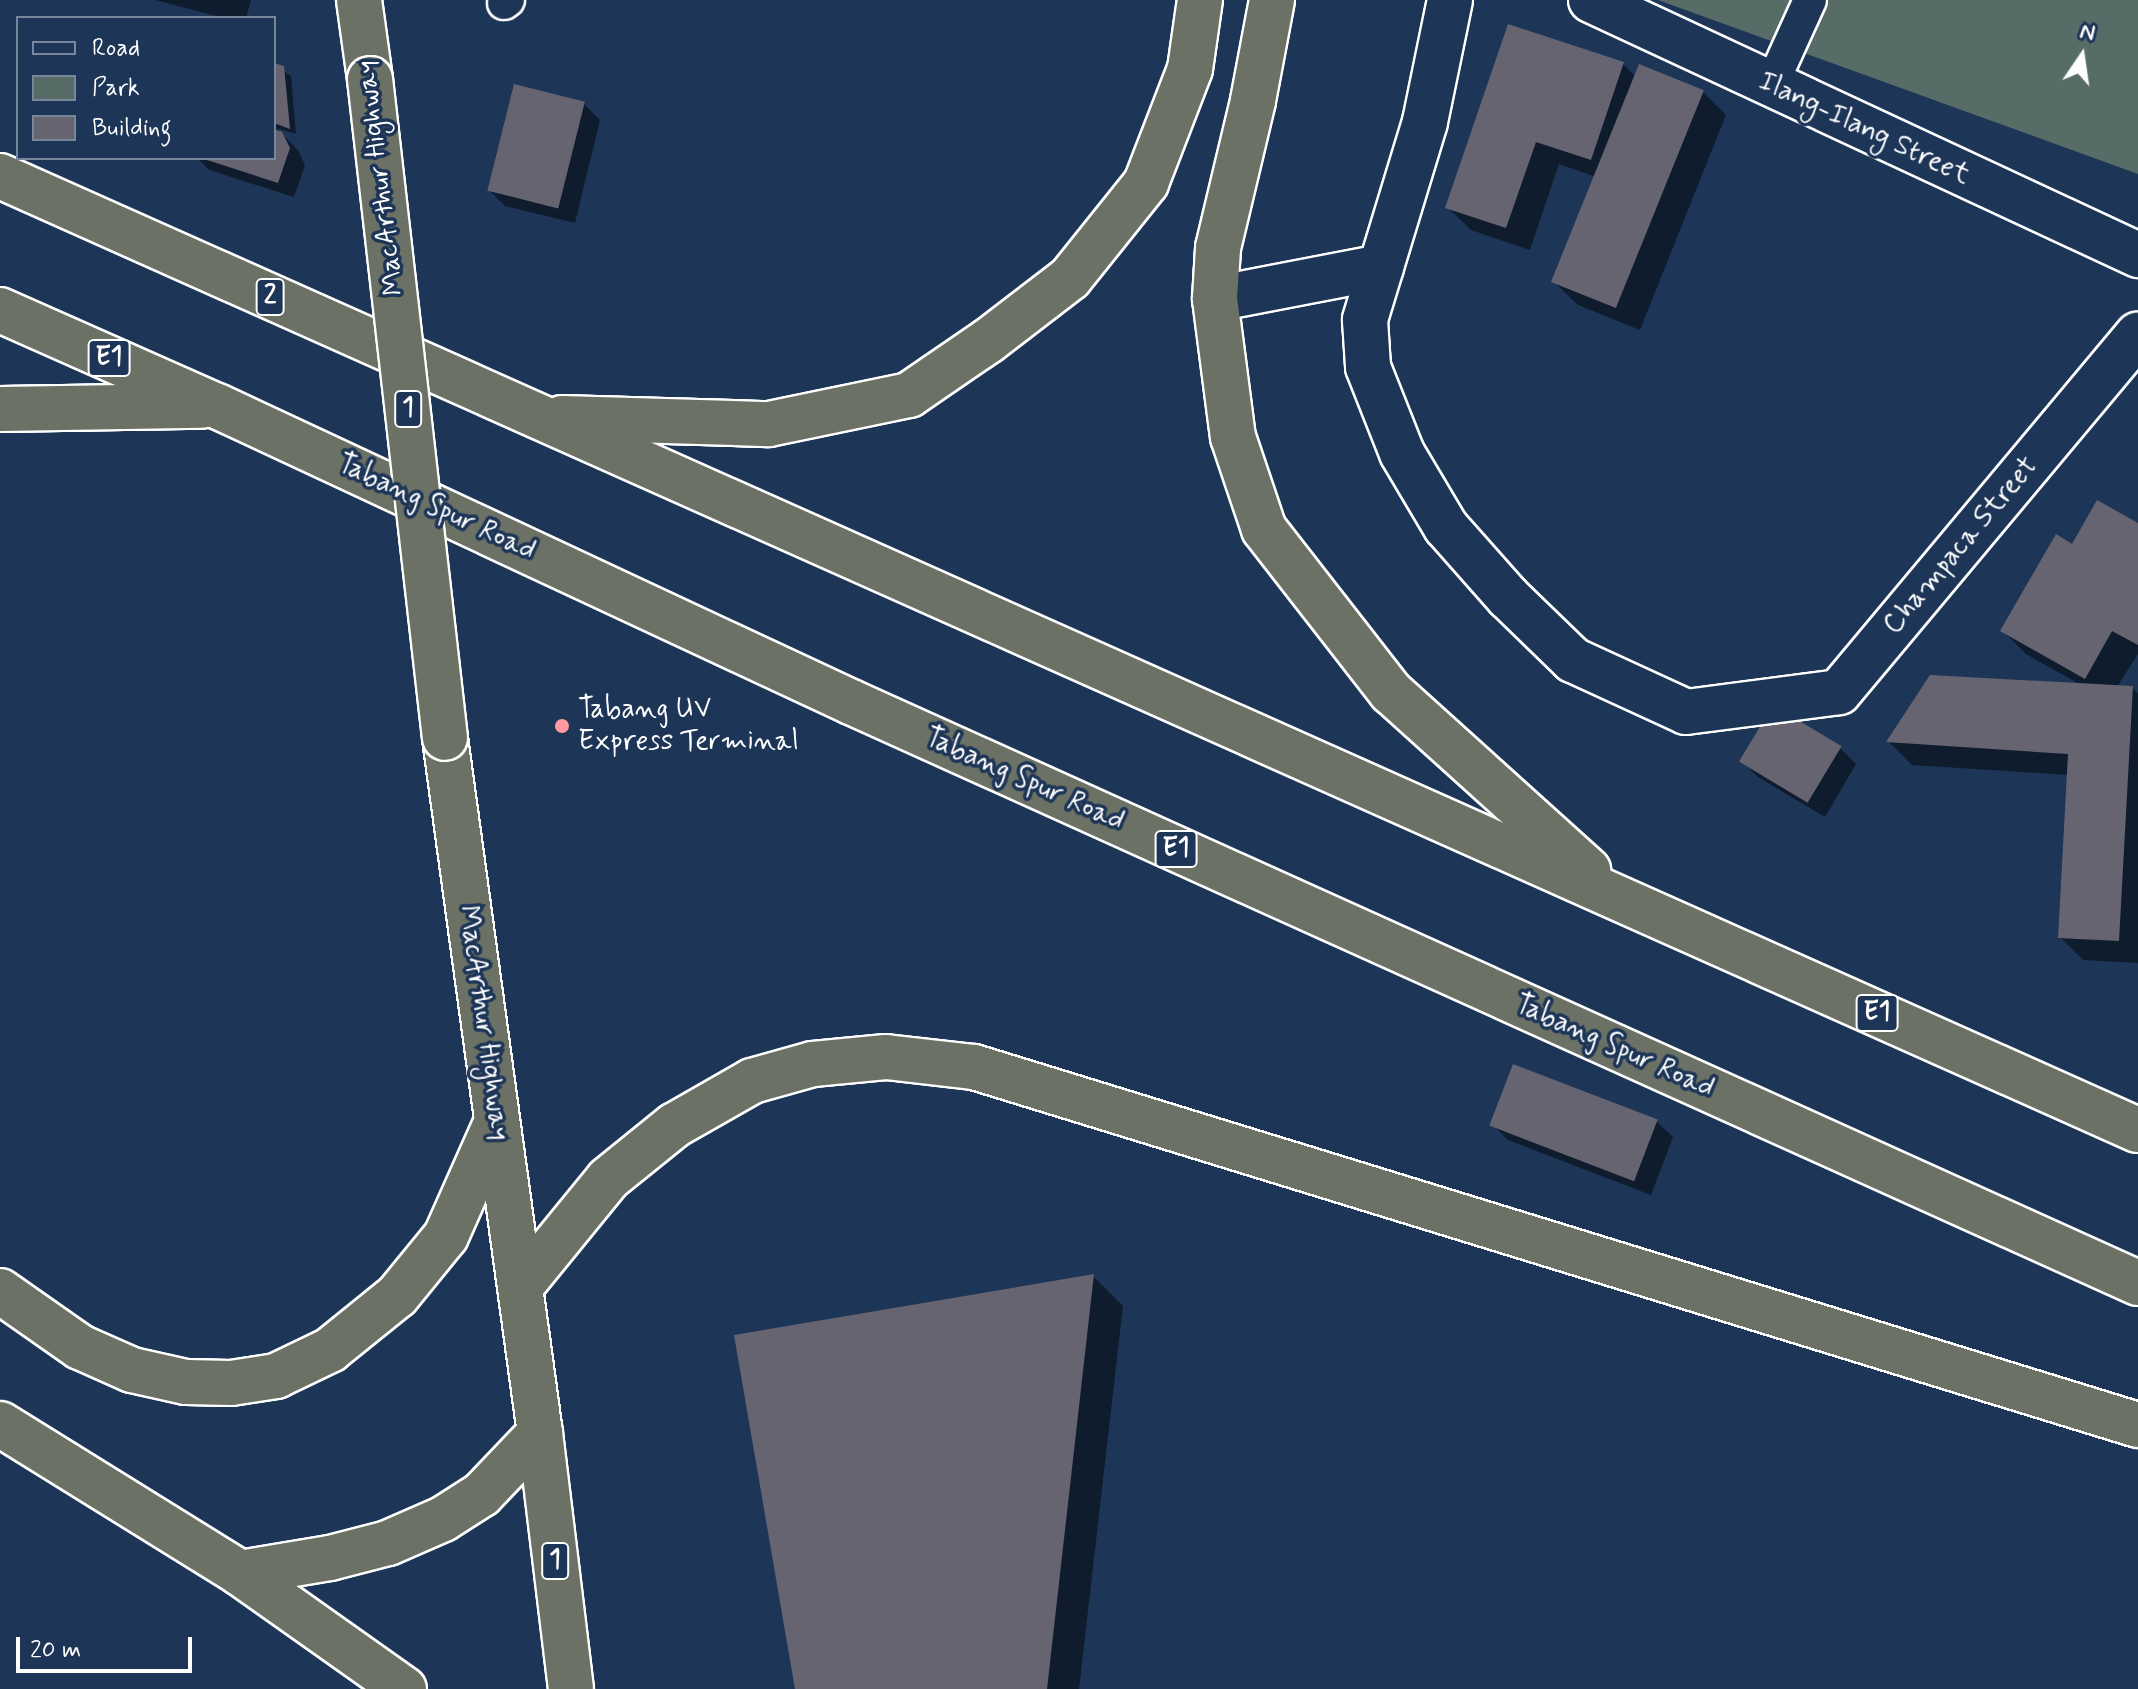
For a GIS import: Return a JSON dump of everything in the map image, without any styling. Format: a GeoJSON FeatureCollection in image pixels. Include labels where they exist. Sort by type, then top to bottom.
{"type":"FeatureCollection","features":[{"type":"Feature","properties":{"kind":"highway","name":"MacArthur Highway"},"geometry":{"type":"LineString","coordinates":[[359,0],[445,738],[540,1433],[571,1689]]}},
{"type":"Feature","properties":{"kind":"highway"},"geometry":{"type":"LineString","coordinates":[[540,418],[769,424],[909,395],[988,341],[1070,278],[1146,183],[1190,69],[1200,0]]}},
{"type":"Feature","properties":{"kind":"highway"},"geometry":{"type":"LineString","coordinates":[[1272,0],[1253,101],[1218,248],[1215,299],[1233,437],[1264,529],[1391,692],[1617,896]]}},
{"type":"Feature","properties":{"kind":"highway","name":"2"},"geometry":{"type":"LineString","coordinates":[[0,176],[540,418]]}},
{"type":"Feature","properties":{"kind":"highway","name":"Tabang Spur Road"},"geometry":{"type":"LineString","coordinates":[[0,310],[217,406],[880,715],[2138,1283]]}},
{"type":"Feature","properties":{"kind":"highway"},"geometry":{"type":"LineString","coordinates":[[0,409],[217,406]]}},
{"type":"Feature","properties":{"kind":"highway","name":"E1"},"geometry":{"type":"LineString","coordinates":[[540,418],[2138,1130]]}},
{"type":"Feature","properties":{"kind":"highway"},"geometry":{"type":"LineString","coordinates":[[520,1287],[608,1179],[675,1125],[752,1081],[813,1064],[886,1057],[974,1067],[2138,1425]]}},
{"type":"Feature","properties":{"kind":"highway"},"geometry":{"type":"LineString","coordinates":[[0,1291],[80,1347],[132,1370],[186,1382],[231,1383],[276,1376],[330,1350],[397,1296],[446,1236],[497,1121]]}},
{"type":"Feature","properties":{"kind":"highway"},"geometry":{"type":"LineString","coordinates":[[0,1424],[240,1573],[404,1689]]}},
{"type":"Feature","properties":{"kind":"highway"},"geometry":{"type":"LineString","coordinates":[[240,1573],[330,1558],[388,1543],[443,1519],[482,1494],[540,1433]]}},
{"type":"Feature","properties":{"kind":"street","name":"Champaca Street"},"geometry":{"type":"LineString","coordinates":[[1450,0],[1425,122],[1365,320],[1368,367],[1402,453],[1446,527],[1508,597],[1573,660],[1686,712],[1839,692],[2138,334]]}},
{"type":"Feature","properties":{"kind":"street","name":"Ilang-Ilang Street"},"geometry":{"type":"LineString","coordinates":[[1591,0],[2138,255]]}},
{"type":"Feature","properties":{"kind":"street"},"geometry":{"type":"LineString","coordinates":[[1215,299],[1381,267]]}},
{"type":"Feature","properties":{"kind":"lane"},"geometry":{"type":"LineString","coordinates":[[1771,86],[1810,0]]}},
{"type":"Feature","properties":{"kind":"green space"},"geometry":{"type":"Polygon","coordinates":[[[1658,0],[2138,0],[2138,174],[1658,0]]]}},
{"type":"Feature","properties":{"kind":"building"},"geometry":{"type":"Polygon","coordinates":[[[1508,24],[1624,62],[1591,160],[1536,142],[1506,228],[1445,208],[1508,24]]]}},
{"type":"Feature","properties":{"kind":"building"},"geometry":{"type":"Polygon","coordinates":[[[276,64],[284,66],[290,129],[276,124],[276,64]]]}},
{"type":"Feature","properties":{"kind":"building"},"geometry":{"type":"Polygon","coordinates":[[[1639,64],[1704,90],[1616,308],[1551,282],[1639,64]]]}},
{"type":"Feature","properties":{"kind":"building"},"geometry":{"type":"Polygon","coordinates":[[[514,84],[585,102],[558,208],[487,191],[514,84]]]}},
{"type":"Feature","properties":{"kind":"building"},"geometry":{"type":"Polygon","coordinates":[[[276,130],[282,132],[290,148],[278,183],[207,160],[276,160],[276,130]]]}},
{"type":"Feature","properties":{"kind":"building"},"geometry":{"type":"Polygon","coordinates":[[[2097,500],[2138,523],[2138,645],[2112,631],[2085,679],[2000,631],[2056,534],[2072,544],[2097,500]]]}},
{"type":"Feature","properties":{"kind":"building"},"geometry":{"type":"Polygon","coordinates":[[[1930,675],[2133,686],[2119,941],[2058,938],[2068,754],[1886,742],[1930,675]]]}},
{"type":"Feature","properties":{"kind":"building"},"geometry":{"type":"Polygon","coordinates":[[[1773,705],[1842,746],[1808,803],[1739,762],[1773,705]]]}},
{"type":"Feature","properties":{"kind":"building"},"geometry":{"type":"Polygon","coordinates":[[[1513,1064],[1658,1120],[1634,1181],[1489,1126],[1513,1064]]]}},
{"type":"Feature","properties":{"kind":"building"},"geometry":{"type":"Polygon","coordinates":[[[1094,1274],[1047,1689],[795,1689],[734,1335],[1094,1274]]]}},
{"type":"Feature","properties":{"kind":"place","name":"Tabang UV Express Terminal"},"geometry":{"type":"Point","coordinates":[562,726]}}]}
